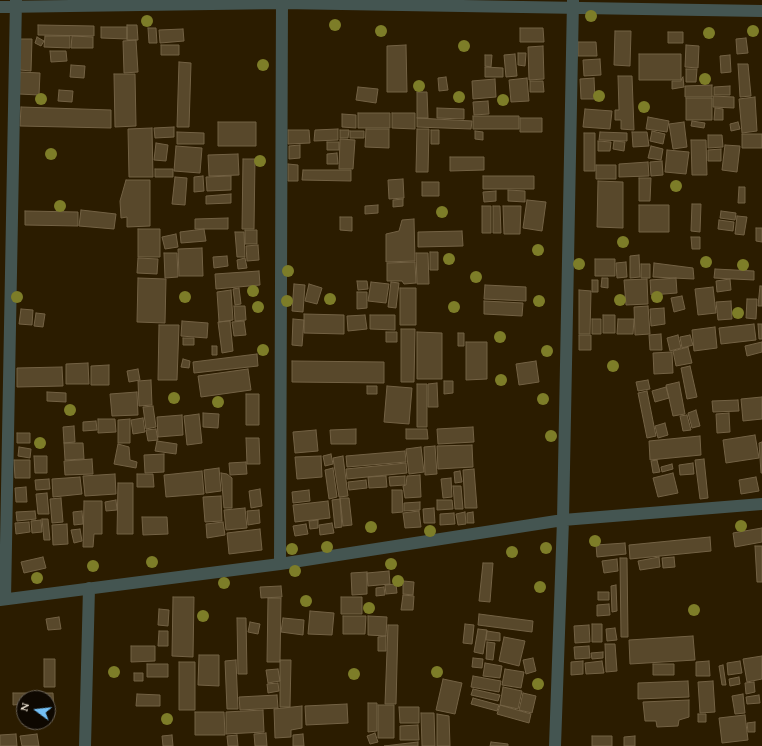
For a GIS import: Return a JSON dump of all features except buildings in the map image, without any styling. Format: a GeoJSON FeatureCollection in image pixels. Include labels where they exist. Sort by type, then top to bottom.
{"type":"FeatureCollection","features":[{"type":"Feature","properties":{"kind":"street"},"geometry":{"type":"LineString","coordinates":[[280,564],[282,1]]}},
{"type":"Feature","properties":{"kind":"street"},"geometry":{"type":"LineString","coordinates":[[0,7],[16,3],[282,1],[573,4],[762,11]]}},
{"type":"Feature","properties":{"kind":"street"},"geometry":{"type":"LineString","coordinates":[[16,3],[2,599],[280,564],[564,520],[762,504]]}},
{"type":"Feature","properties":{"kind":"street"},"geometry":{"type":"LineString","coordinates":[[555,746],[564,520],[573,4]]}},
{"type":"Feature","properties":{"kind":"street"},"geometry":{"type":"LineString","coordinates":[[85,746],[89,588]]}}]}
